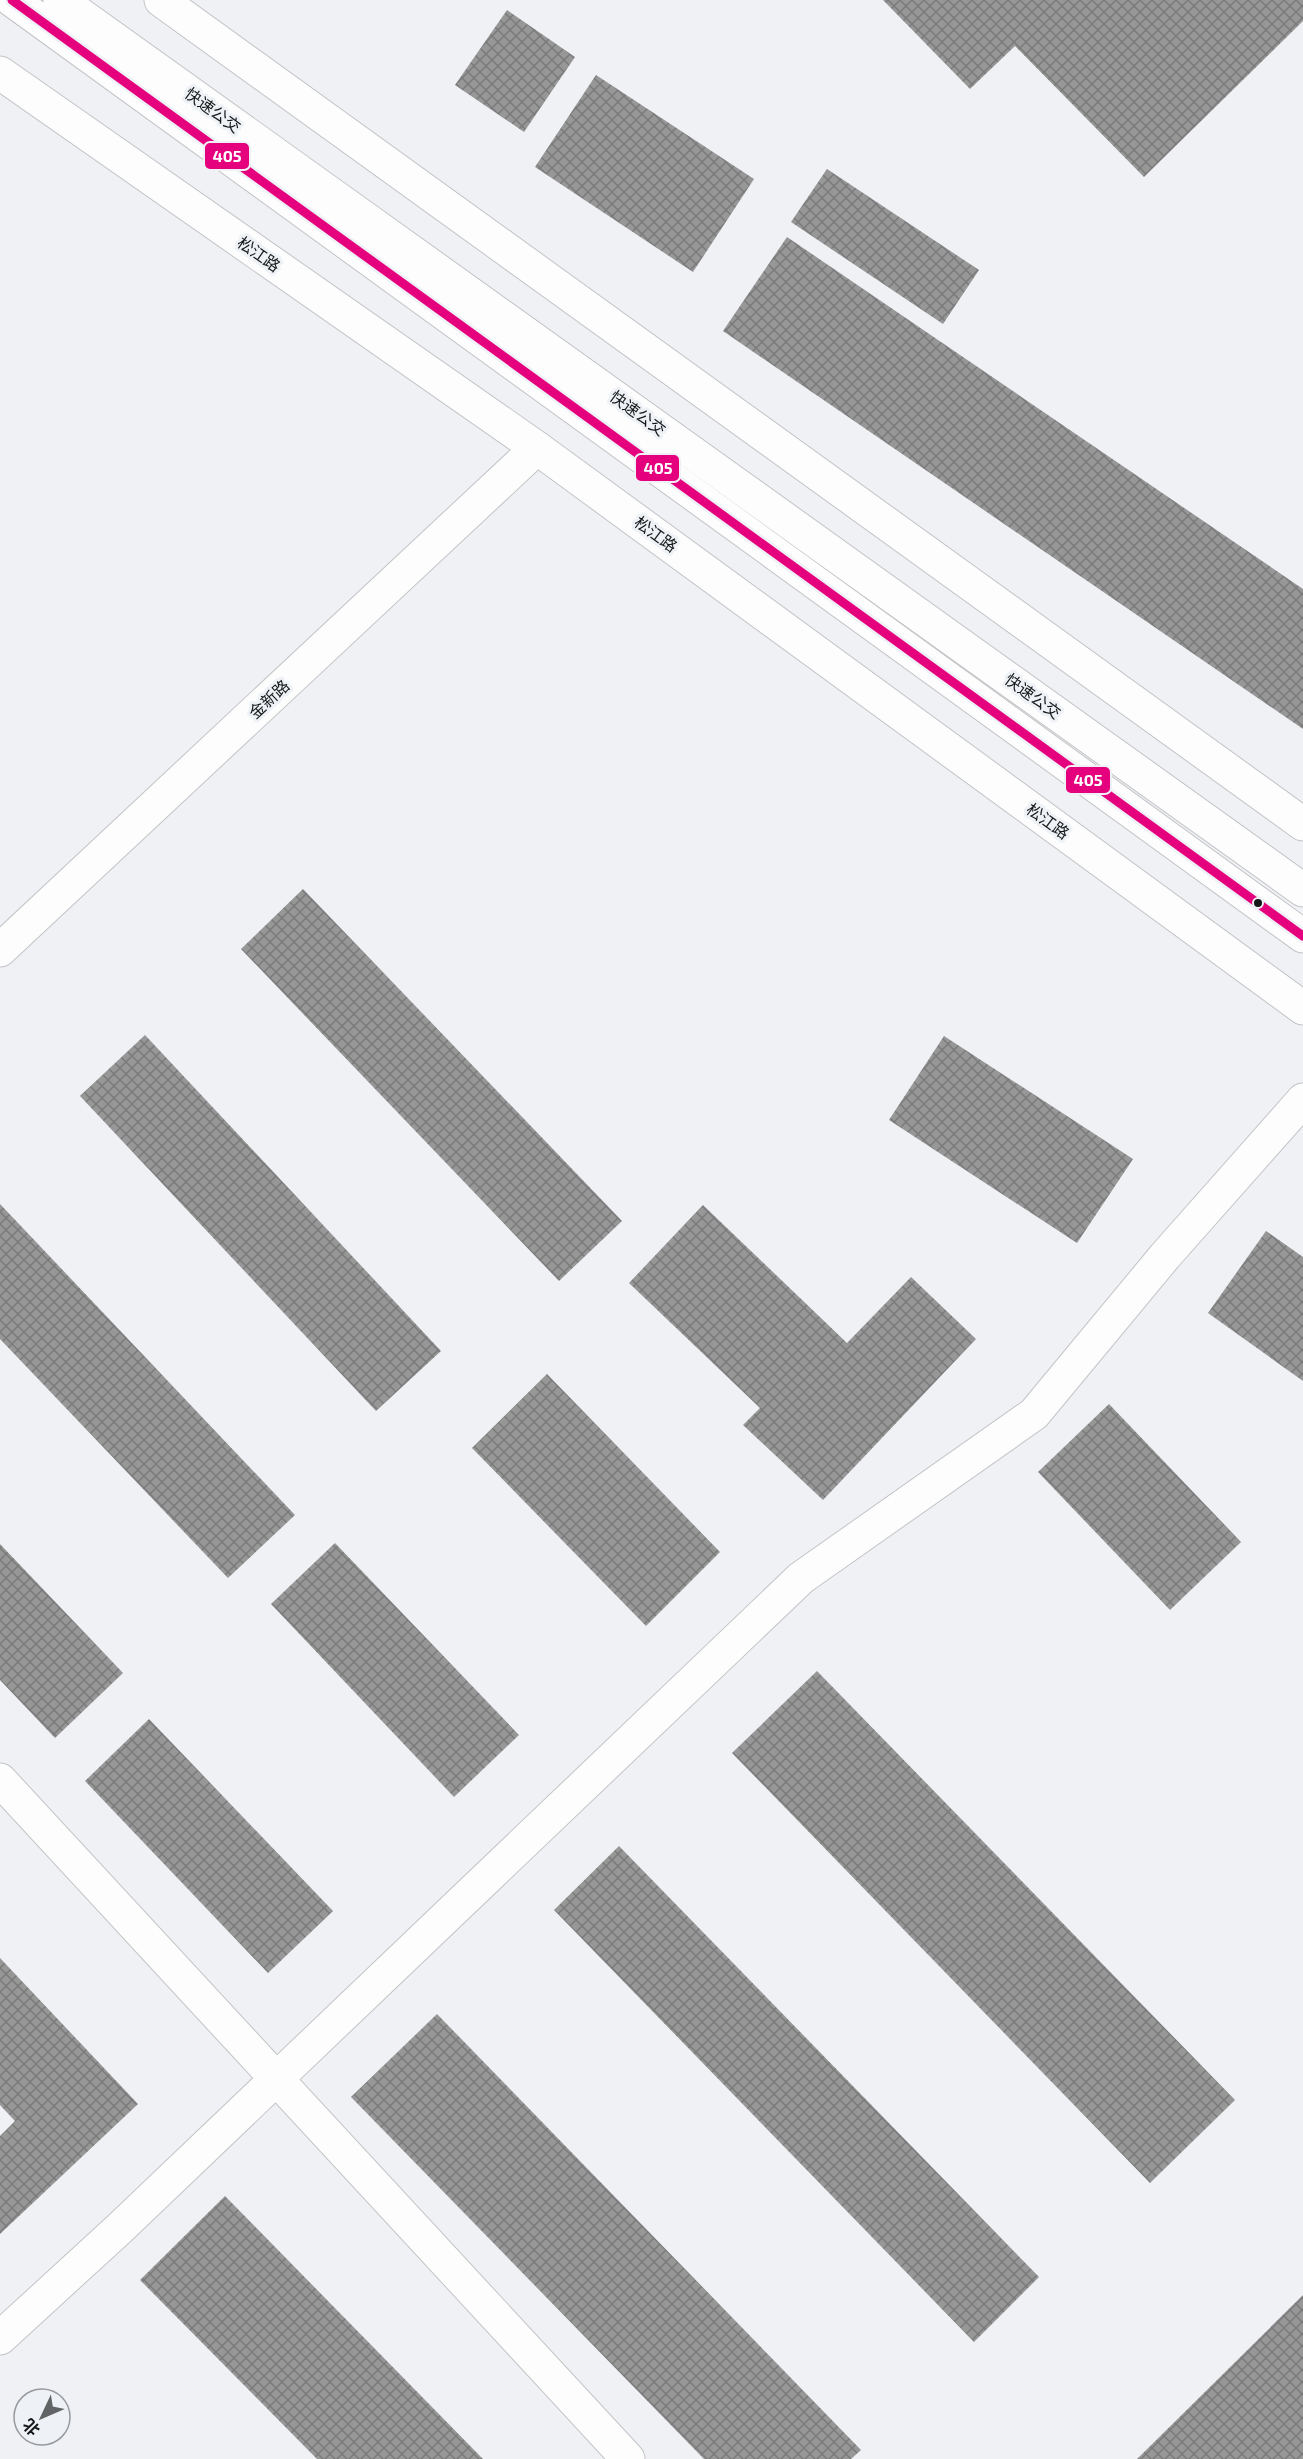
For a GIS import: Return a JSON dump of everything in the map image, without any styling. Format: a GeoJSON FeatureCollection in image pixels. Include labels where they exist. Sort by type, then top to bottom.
{"type":"FeatureCollection","features":[{"type":"Feature","properties":{"kind":"street","name":"快速公交"},"geometry":{"type":"LineString","coordinates":[[12,0],[1303,936]]}},
{"type":"Feature","properties":{"kind":"street","name":"快速公交"},"geometry":{"type":"LineString","coordinates":[[60,0],[1303,890]]}},
{"type":"Feature","properties":{"kind":"street"},"geometry":{"type":"LineString","coordinates":[[161,0],[1303,824]]}},
{"type":"Feature","properties":{"kind":"street","name":"松江路"},"geometry":{"type":"LineString","coordinates":[[0,73],[537,448],[1303,1008]]}},
{"type":"Feature","properties":{"kind":"street","name":"金新路"},"geometry":{"type":"LineString","coordinates":[[0,950],[537,448]]}},
{"type":"Feature","properties":{"kind":"street"},"geometry":{"type":"LineString","coordinates":[[0,2338],[119,2229],[801,1578],[1034,1414],[1165,1256],[1303,1100]]}},
{"type":"Feature","properties":{"kind":"street"},"geometry":{"type":"LineString","coordinates":[[0,1780],[628,2459]]}},
{"type":"Feature","properties":{"kind":"building"},"geometry":{"type":"Polygon","coordinates":[[[883,0],[1303,0],[1303,21],[1144,177],[1015,46],[970,89],[883,0]]]}},
{"type":"Feature","properties":{"kind":"building"},"geometry":{"type":"Polygon","coordinates":[[[507,10],[575,57],[524,132],[455,85],[507,10]]]}},
{"type":"Feature","properties":{"kind":"building"},"geometry":{"type":"Polygon","coordinates":[[[596,75],[754,179],[693,272],[535,167],[596,75]]]}},
{"type":"Feature","properties":{"kind":"building"},"geometry":{"type":"Polygon","coordinates":[[[827,169],[979,270],[943,324],[791,222],[827,169]]]}},
{"type":"Feature","properties":{"kind":"building"},"geometry":{"type":"Polygon","coordinates":[[[787,237],[1303,589],[1303,729],[723,331],[787,237]]]}},
{"type":"Feature","properties":{"kind":"building"},"geometry":{"type":"Polygon","coordinates":[[[303,889],[622,1221],[559,1281],[241,949],[303,889]]]}},
{"type":"Feature","properties":{"kind":"building"},"geometry":{"type":"Polygon","coordinates":[[[145,1035],[441,1351],[376,1411],[80,1096],[145,1035]]]}},
{"type":"Feature","properties":{"kind":"building"},"geometry":{"type":"Polygon","coordinates":[[[944,1036],[1133,1159],[1077,1243],[889,1120],[944,1036]]]}},
{"type":"Feature","properties":{"kind":"building"},"geometry":{"type":"Polygon","coordinates":[[[0,1204],[295,1515],[228,1578],[0,1339],[0,1204]]]}},
{"type":"Feature","properties":{"kind":"building"},"geometry":{"type":"Polygon","coordinates":[[[703,1205],[847,1343],[911,1277],[976,1339],[823,1500],[743,1425],[760,1408],[629,1283],[703,1205]]]}},
{"type":"Feature","properties":{"kind":"building"},"geometry":{"type":"Polygon","coordinates":[[[1266,1231],[1303,1257],[1303,1381],[1208,1313],[1266,1231]]]}},
{"type":"Feature","properties":{"kind":"building"},"geometry":{"type":"Polygon","coordinates":[[[547,1374],[720,1552],[646,1626],[472,1448],[547,1374]]]}},
{"type":"Feature","properties":{"kind":"building"},"geometry":{"type":"Polygon","coordinates":[[[1109,1404],[1241,1542],[1170,1610],[1038,1472],[1109,1404]]]}},
{"type":"Feature","properties":{"kind":"building"},"geometry":{"type":"Polygon","coordinates":[[[335,1543],[519,1735],[454,1797],[271,1604],[335,1543]]]}},
{"type":"Feature","properties":{"kind":"building"},"geometry":{"type":"Polygon","coordinates":[[[0,1544],[123,1673],[55,1738],[0,1680],[0,1544]]]}},
{"type":"Feature","properties":{"kind":"building"},"geometry":{"type":"Polygon","coordinates":[[[817,1671],[1235,2100],[1150,2183],[732,1753],[817,1671]]]}},
{"type":"Feature","properties":{"kind":"building"},"geometry":{"type":"Polygon","coordinates":[[[149,1719],[333,1911],[268,1973],[85,1781],[149,1719]]]}},
{"type":"Feature","properties":{"kind":"building"},"geometry":{"type":"Polygon","coordinates":[[[619,1846],[1039,2277],[974,2342],[554,1910],[619,1846]]]}},
{"type":"Feature","properties":{"kind":"building"},"geometry":{"type":"Polygon","coordinates":[[[0,1958],[138,2104],[0,2234],[0,2136],[15,2121],[0,2105],[0,1958]]]}},
{"type":"Feature","properties":{"kind":"building"},"geometry":{"type":"Polygon","coordinates":[[[437,2014],[861,2450],[851,2459],[704,2459],[351,2097],[437,2014]]]}},
{"type":"Feature","properties":{"kind":"building"},"geometry":{"type":"Polygon","coordinates":[[[225,2196],[483,2459],[317,2459],[140,2280],[225,2196]]]}},
{"type":"Feature","properties":{"kind":"building"},"geometry":{"type":"Polygon","coordinates":[[[1303,2295],[1303,2459],[1137,2459],[1303,2295]]]}},
{"type":"Feature","properties":{"kind":"transit line","name":"405"},"geometry":{"type":"LineString","coordinates":[[12,0],[1303,936]]}}]}
